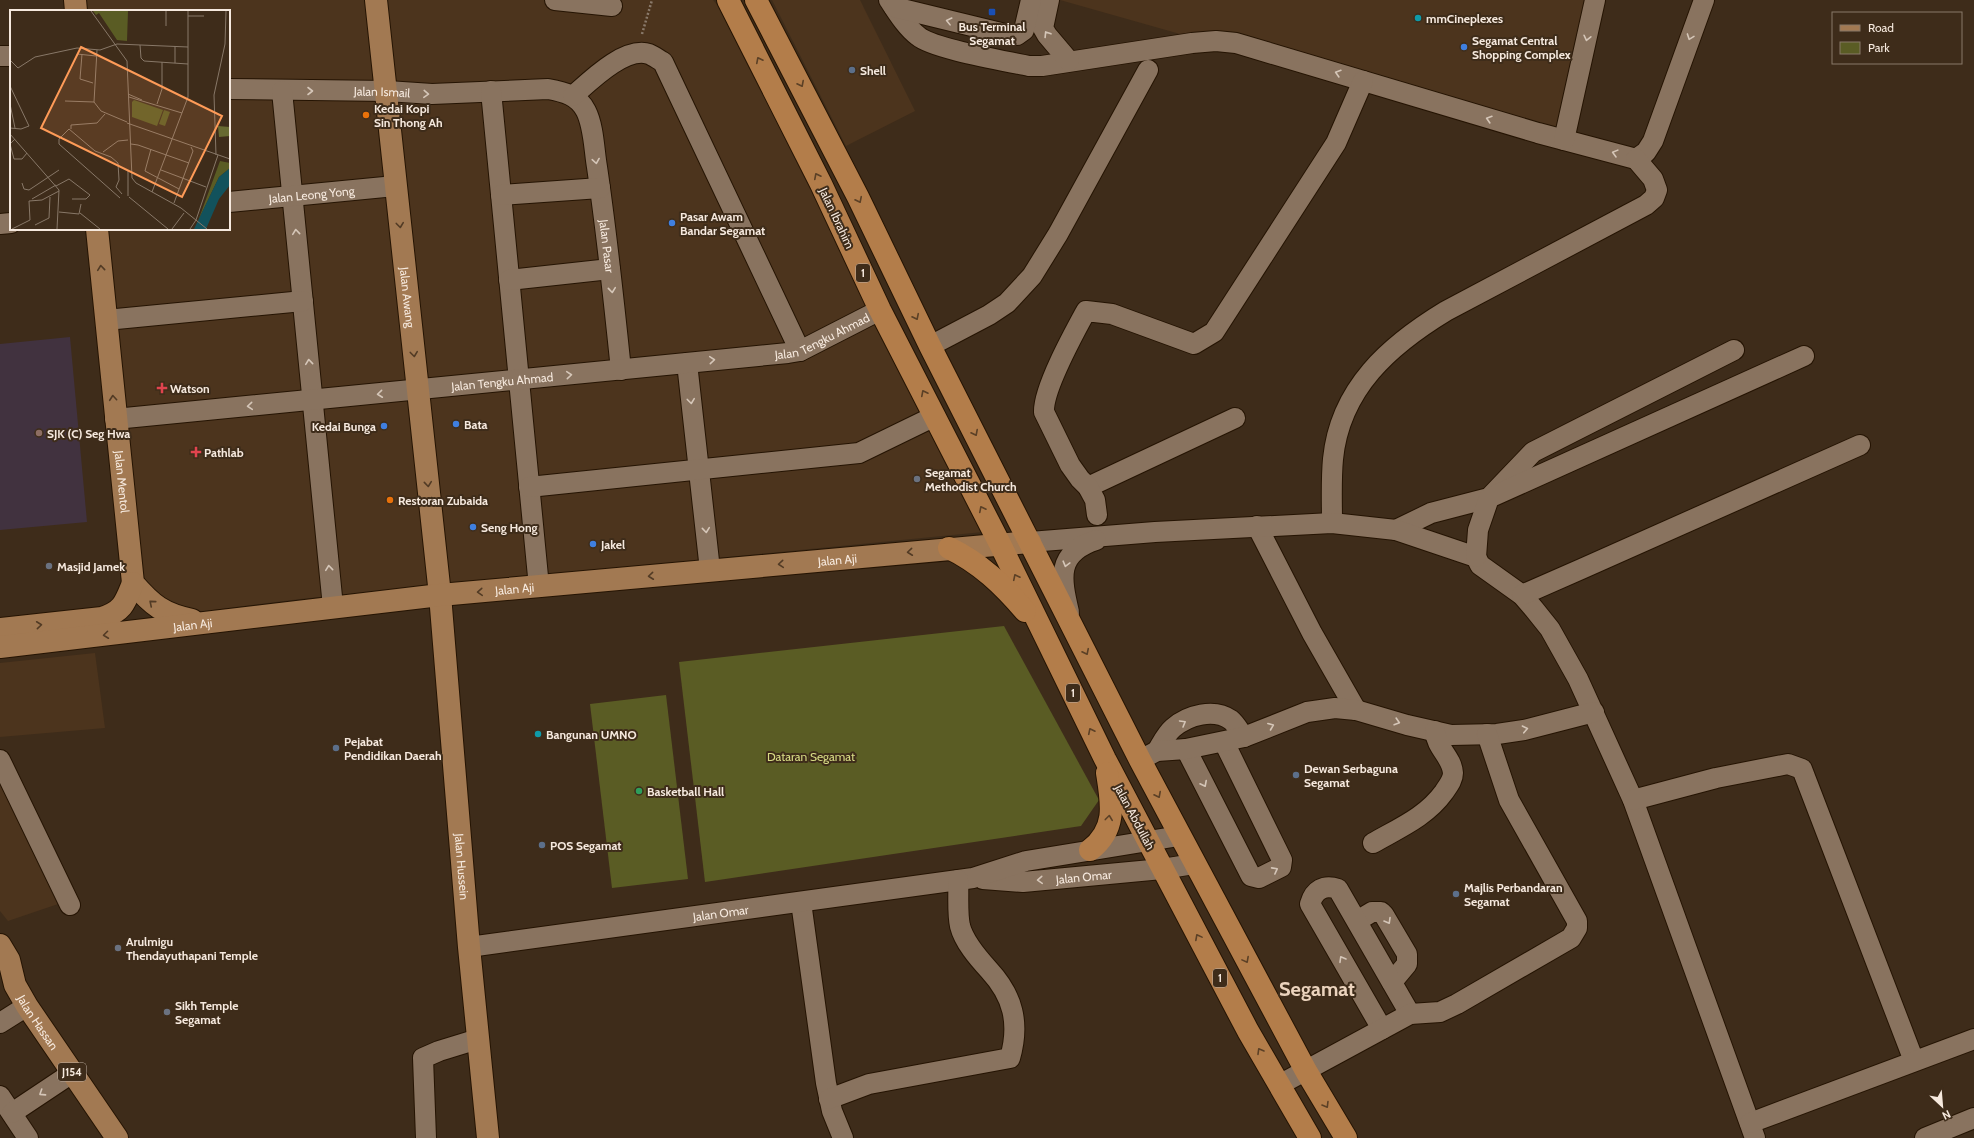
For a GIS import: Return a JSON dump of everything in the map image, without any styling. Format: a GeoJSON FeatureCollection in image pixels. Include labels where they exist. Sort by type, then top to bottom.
{"type":"FeatureCollection","features":[{"type":"Feature","properties":{"kind":"highway","name":"Jalan Ibrahim"},"geometry":{"type":"LineString","coordinates":[[728,0],[821,184],[880,310],[1000,544]]}},
{"type":"Feature","properties":{"kind":"highway"},"geometry":{"type":"LineString","coordinates":[[760,3],[862,204],[930,346],[1030,542],[1072,623],[1149,756],[1179,836],[1306,1071],[1346,1138]]}},
{"type":"Feature","properties":{"kind":"highway","name":"Jalan Abdullah"},"geometry":{"type":"LineString","coordinates":[[1000,544],[1105,759],[1162,869],[1279,1085]]}},
{"type":"Feature","properties":{"kind":"highway"},"geometry":{"type":"LineString","coordinates":[[949,548],[969,558],[984,569],[1016,601],[1046,638]]}},
{"type":"Feature","properties":{"kind":"highway"},"geometry":{"type":"LineString","coordinates":[[1090,850],[1104,837],[1110,819],[1109,786],[1105,759]]}},
{"type":"Feature","properties":{"kind":"highway","name":"1"},"geometry":{"type":"LineString","coordinates":[[1279,1085],[1310,1138]]}},
{"type":"Feature","properties":{"kind":"main road"},"geometry":{"type":"LineString","coordinates":[[75,0],[76,10]]}},
{"type":"Feature","properties":{"kind":"main road","name":"Jalan Awang"},"geometry":{"type":"LineString","coordinates":[[376,0],[387,91],[395,186],[440,595]]}},
{"type":"Feature","properties":{"kind":"main road","name":"Jalan Mentol"},"geometry":{"type":"LineString","coordinates":[[97,230],[115,419],[133,583]]}},
{"type":"Feature","properties":{"kind":"main road","name":"Jalan Aji"},"geometry":{"type":"LineString","coordinates":[[0,647],[200,622],[440,595],[949,548],[1030,542]]}},
{"type":"Feature","properties":{"kind":"main road"},"geometry":{"type":"LineString","coordinates":[[0,629],[102,618],[116,613],[124,605],[133,583],[146,599],[159,609],[175,616],[200,622]]}},
{"type":"Feature","properties":{"kind":"main road","name":"Jalan Hussein"},"geometry":{"type":"LineString","coordinates":[[440,595],[469,947],[488,1138]]}},
{"type":"Feature","properties":{"kind":"main road","name":"Jalan Hassan"},"geometry":{"type":"LineString","coordinates":[[0,945],[9,960],[8,981],[27,1006],[117,1138]]}},
{"type":"Feature","properties":{"kind":"street"},"geometry":{"type":"LineString","coordinates":[[555,0],[612,6]]}},
{"type":"Feature","properties":{"kind":"street"},"geometry":{"type":"LineString","coordinates":[[892,4],[1009,36],[1017,35],[1024,30],[1031,0]]}},
{"type":"Feature","properties":{"kind":"street"},"geometry":{"type":"LineString","coordinates":[[1049,0],[1043,28],[1069,61]]}},
{"type":"Feature","properties":{"kind":"street"},"geometry":{"type":"LineString","coordinates":[[1564,140],[1595,0]]}},
{"type":"Feature","properties":{"kind":"street"},"geometry":{"type":"LineString","coordinates":[[1636,159],[1646,152],[1653,141],[1704,0]]}},
{"type":"Feature","properties":{"kind":"street"},"geometry":{"type":"LineString","coordinates":[[892,4],[907,25],[919,37],[935,44],[1029,66],[1192,43],[1216,41],[1236,43],[1564,140],[1636,159],[1653,179],[1657,190],[1654,198],[1646,205],[1446,310],[1414,330],[1389,352],[1370,372],[1357,389],[1342,416],[1333,458],[1332,523]]}},
{"type":"Feature","properties":{"kind":"street"},"geometry":{"type":"LineString","coordinates":[[573,96],[603,71],[623,58],[636,53],[649,54],[663,62],[800,350]]}},
{"type":"Feature","properties":{"kind":"street"},"geometry":{"type":"LineString","coordinates":[[930,346],[989,315],[1007,303],[1032,276],[1058,234],[1148,70]]}},
{"type":"Feature","properties":{"kind":"street"},"geometry":{"type":"LineString","coordinates":[[1097,515],[1095,500],[1088,487],[1080,479],[1070,464],[1048,422],[1044,406],[1053,380],[1086,311],[1112,314],[1194,344],[1214,332],[1336,142],[1363,81]]}},
{"type":"Feature","properties":{"kind":"street","name":"Jalan Ismail"},"geometry":{"type":"LineString","coordinates":[[230,89],[282,91],[387,91],[432,94],[548,89],[567,92],[573,96]]}},
{"type":"Feature","properties":{"kind":"street"},"geometry":{"type":"LineString","coordinates":[[282,91],[333,607]]}},
{"type":"Feature","properties":{"kind":"street"},"geometry":{"type":"LineString","coordinates":[[491,91],[539,587]]}},
{"type":"Feature","properties":{"kind":"street","name":"Jalan Pasar"},"geometry":{"type":"LineString","coordinates":[[573,96],[586,111],[590,122],[600,188],[621,370]]}},
{"type":"Feature","properties":{"kind":"street","name":"Jalan Leong Yong"},"geometry":{"type":"LineString","coordinates":[[230,202],[395,186]]}},
{"type":"Feature","properties":{"kind":"street"},"geometry":{"type":"LineString","coordinates":[[501,195],[600,188]]}},
{"type":"Feature","properties":{"kind":"street"},"geometry":{"type":"LineString","coordinates":[[0,224],[10,223]]}},
{"type":"Feature","properties":{"kind":"street"},"geometry":{"type":"LineString","coordinates":[[509,280],[610,270]]}},
{"type":"Feature","properties":{"kind":"street"},"geometry":{"type":"LineString","coordinates":[[106,320],[303,301]]}},
{"type":"Feature","properties":{"kind":"street","name":"Jalan Tengku Ahmad"},"geometry":{"type":"LineString","coordinates":[[115,419],[621,370],[800,350],[880,310]]}},
{"type":"Feature","properties":{"kind":"street"},"geometry":{"type":"LineString","coordinates":[[1734,350],[1533,452],[1489,498],[1478,530],[1476,558],[1480,565],[1522,596],[1550,629],[1563,650],[1594,712],[1633,800],[1751,1133],[1914,1061],[1974,1039]]}},
{"type":"Feature","properties":{"kind":"street"},"geometry":{"type":"LineString","coordinates":[[1396,530],[1431,513],[1489,498],[1804,356]]}},
{"type":"Feature","properties":{"kind":"street"},"geometry":{"type":"LineString","coordinates":[[687,362],[710,570]]}},
{"type":"Feature","properties":{"kind":"street"},"geometry":{"type":"LineString","coordinates":[[529,487],[859,453],[935,416]]}},
{"type":"Feature","properties":{"kind":"street"},"geometry":{"type":"LineString","coordinates":[[1088,487],[1235,418]]}},
{"type":"Feature","properties":{"kind":"street"},"geometry":{"type":"LineString","coordinates":[[1522,596],[1860,445]]}},
{"type":"Feature","properties":{"kind":"street"},"geometry":{"type":"LineString","coordinates":[[1030,542],[1257,526],[1332,523],[1396,530],[1476,558]]}},
{"type":"Feature","properties":{"kind":"street"},"geometry":{"type":"LineString","coordinates":[[1257,526],[1312,633],[1356,710]]}},
{"type":"Feature","properties":{"kind":"street"},"geometry":{"type":"LineString","coordinates":[[1072,623],[1064,580],[1065,564],[1074,550],[1107,536]]}},
{"type":"Feature","properties":{"kind":"street"},"geometry":{"type":"LineString","coordinates":[[1149,756],[1244,737],[1307,712],[1335,708],[1356,710],[1407,725],[1451,735],[1487,734],[1524,730],[1594,712]]}},
{"type":"Feature","properties":{"kind":"street"},"geometry":{"type":"LineString","coordinates":[[1149,756],[1173,728],[1191,718],[1207,714],[1221,714],[1232,721],[1244,737]]}},
{"type":"Feature","properties":{"kind":"street"},"geometry":{"type":"LineString","coordinates":[[1373,843],[1417,819],[1428,811],[1450,784],[1453,774],[1450,762],[1439,747],[1435,731]]}},
{"type":"Feature","properties":{"kind":"street"},"geometry":{"type":"LineString","coordinates":[[1279,1085],[1410,1014],[1440,1012],[1456,1004],[1571,938],[1577,928],[1577,921],[1509,800],[1487,734]]}},
{"type":"Feature","properties":{"kind":"street"},"geometry":{"type":"LineString","coordinates":[[1186,749],[1251,876],[1259,878],[1281,867],[1282,860],[1224,742]]}},
{"type":"Feature","properties":{"kind":"street"},"geometry":{"type":"LineString","coordinates":[[0,760],[70,905]]}},
{"type":"Feature","properties":{"kind":"street"},"geometry":{"type":"LineString","coordinates":[[1633,800],[1716,778],[1788,764],[1802,769],[1914,1061]]}},
{"type":"Feature","properties":{"kind":"street","name":"Jalan Omar"},"geometry":{"type":"LineString","coordinates":[[469,947],[966,879],[1026,861],[1179,836]]}},
{"type":"Feature","properties":{"kind":"street","name":"Jalan Omar"},"geometry":{"type":"LineString","coordinates":[[966,879],[1023,882],[1162,869],[1194,864]]}},
{"type":"Feature","properties":{"kind":"street"},"geometry":{"type":"LineString","coordinates":[[830,1099],[869,1084],[1010,1058],[1014,1044],[1014,1010],[1007,994],[975,954],[960,927],[966,879]]}},
{"type":"Feature","properties":{"kind":"street"},"geometry":{"type":"LineString","coordinates":[[1382,1029],[1310,904],[1313,895],[1320,889],[1330,886],[1338,889],[1410,1014]]}},
{"type":"Feature","properties":{"kind":"street"},"geometry":{"type":"LineString","coordinates":[[801,902],[826,1083],[843,1138]]}},
{"type":"Feature","properties":{"kind":"street"},"geometry":{"type":"LineString","coordinates":[[1356,921],[1372,912],[1381,912],[1403,947],[1407,954],[1407,964],[1392,982]]}},
{"type":"Feature","properties":{"kind":"street"},"geometry":{"type":"LineString","coordinates":[[0,1023],[27,1006]]}},
{"type":"Feature","properties":{"kind":"street"},"geometry":{"type":"LineString","coordinates":[[426,1138],[423,1058],[439,1051],[478,1039]]}},
{"type":"Feature","properties":{"kind":"street"},"geometry":{"type":"LineString","coordinates":[[28,1138],[3,1102],[72,1073]]}},
{"type":"Feature","properties":{"kind":"street"},"geometry":{"type":"LineString","coordinates":[[1924,1138],[1974,1118]]}},
{"type":"Feature","properties":{"kind":"path"},"geometry":{"type":"LineString","coordinates":[[643,30],[652,0]]}},
{"type":"Feature","properties":{"kind":"shaded area"},"geometry":{"type":"Polygon","coordinates":[[[86,0],[713,0],[724,13],[983,532],[300,599],[198,612],[166,601],[143,577],[108,230],[230,230],[230,10],[87,10],[86,0]]]}},
{"type":"Feature","properties":{"kind":"shaded area"},"geometry":{"type":"Polygon","coordinates":[[[772,0],[860,0],[915,111],[846,146],[772,0]]]}},
{"type":"Feature","properties":{"kind":"shaded area"},"geometry":{"type":"Polygon","coordinates":[[[1060,0],[1590,0],[1558,147],[1233,49],[1060,0]]]}},
{"type":"Feature","properties":{"kind":"shaded area","name":"SJK (C) Seg Hwa"},"geometry":{"type":"Polygon","coordinates":[[[70,337],[87,522],[0,530],[0,344],[70,337]]]}},
{"type":"Feature","properties":{"kind":"shaded area"},"geometry":{"type":"Polygon","coordinates":[[[95,653],[105,728],[0,737],[0,663],[95,653]]]}},
{"type":"Feature","properties":{"kind":"shaded area"},"geometry":{"type":"Polygon","coordinates":[[[0,770],[64,902],[8,921],[0,911],[0,770]]]}},
{"type":"Feature","properties":{"kind":"green space","name":"Dataran Segamat"},"geometry":{"type":"Polygon","coordinates":[[[1004,626],[1099,800],[1081,826],[705,882],[679,662],[1004,626]]]}},
{"type":"Feature","properties":{"kind":"green space","name":"Basketball Hall"},"geometry":{"type":"Polygon","coordinates":[[[666,695],[688,879],[612,888],[590,704],[666,695]]]}},
{"type":"Feature","properties":{"kind":"place","name":"Bus Terminal Segamat"},"geometry":{"type":"Point","coordinates":[992,12]}},
{"type":"Feature","properties":{"kind":"place","name":"mmCineplexes"},"geometry":{"type":"Point","coordinates":[1418,18]}},
{"type":"Feature","properties":{"kind":"place","name":"Segamat Central Shopping Complex"},"geometry":{"type":"Point","coordinates":[1464,47]}},
{"type":"Feature","properties":{"kind":"place","name":"Shell"},"geometry":{"type":"Point","coordinates":[852,70]}},
{"type":"Feature","properties":{"kind":"place","name":"Kedai Kopi Sin Thong Ah"},"geometry":{"type":"Point","coordinates":[366,115]}},
{"type":"Feature","properties":{"kind":"place","name":"Pasar Awam Bandar Segamat"},"geometry":{"type":"Point","coordinates":[672,223]}},
{"type":"Feature","properties":{"kind":"place","name":"Watson"},"geometry":{"type":"Point","coordinates":[162,388]}},
{"type":"Feature","properties":{"kind":"place","name":"Bata"},"geometry":{"type":"Point","coordinates":[456,424]}},
{"type":"Feature","properties":{"kind":"place","name":"Kedai Bunga"},"geometry":{"type":"Point","coordinates":[384,426]}},
{"type":"Feature","properties":{"kind":"place","name":"SJK (C) Seg Hwa"},"geometry":{"type":"Point","coordinates":[39,433]}},
{"type":"Feature","properties":{"kind":"place","name":"Pathlab"},"geometry":{"type":"Point","coordinates":[196,452]}},
{"type":"Feature","properties":{"kind":"place","name":"Segamat Methodist Church"},"geometry":{"type":"Point","coordinates":[917,479]}},
{"type":"Feature","properties":{"kind":"place","name":"Restoran Zubaida"},"geometry":{"type":"Point","coordinates":[390,500]}},
{"type":"Feature","properties":{"kind":"place","name":"Seng Hong"},"geometry":{"type":"Point","coordinates":[473,527]}},
{"type":"Feature","properties":{"kind":"place","name":"Jakel"},"geometry":{"type":"Point","coordinates":[593,544]}},
{"type":"Feature","properties":{"kind":"place","name":"Masjid Jamek"},"geometry":{"type":"Point","coordinates":[49,566]}},
{"type":"Feature","properties":{"kind":"place","name":"Bangunan UMNO"},"geometry":{"type":"Point","coordinates":[538,734]}},
{"type":"Feature","properties":{"kind":"place","name":"Pejabat Pendidikan Daerah"},"geometry":{"type":"Point","coordinates":[336,748]}},
{"type":"Feature","properties":{"kind":"place","name":"Dewan Serbaguna Segamat"},"geometry":{"type":"Point","coordinates":[1296,775]}},
{"type":"Feature","properties":{"kind":"place","name":"Basketball Hall"},"geometry":{"type":"Point","coordinates":[639,791]}},
{"type":"Feature","properties":{"kind":"place","name":"POS Segamat"},"geometry":{"type":"Point","coordinates":[542,845]}},
{"type":"Feature","properties":{"kind":"place","name":"Majlis Perbandaran Segamat"},"geometry":{"type":"Point","coordinates":[1456,894]}},
{"type":"Feature","properties":{"kind":"place","name":"Arulmigu Thendayuthapani Temple"},"geometry":{"type":"Point","coordinates":[118,948]}},
{"type":"Feature","properties":{"kind":"place","name":"Sikh Temple Segamat"},"geometry":{"type":"Point","coordinates":[167,1012]}},
{"type":"Feature","properties":{"kind":"district","name":"Segamat"},"geometry":{"type":"Point","coordinates":[1317,989]}}]}
